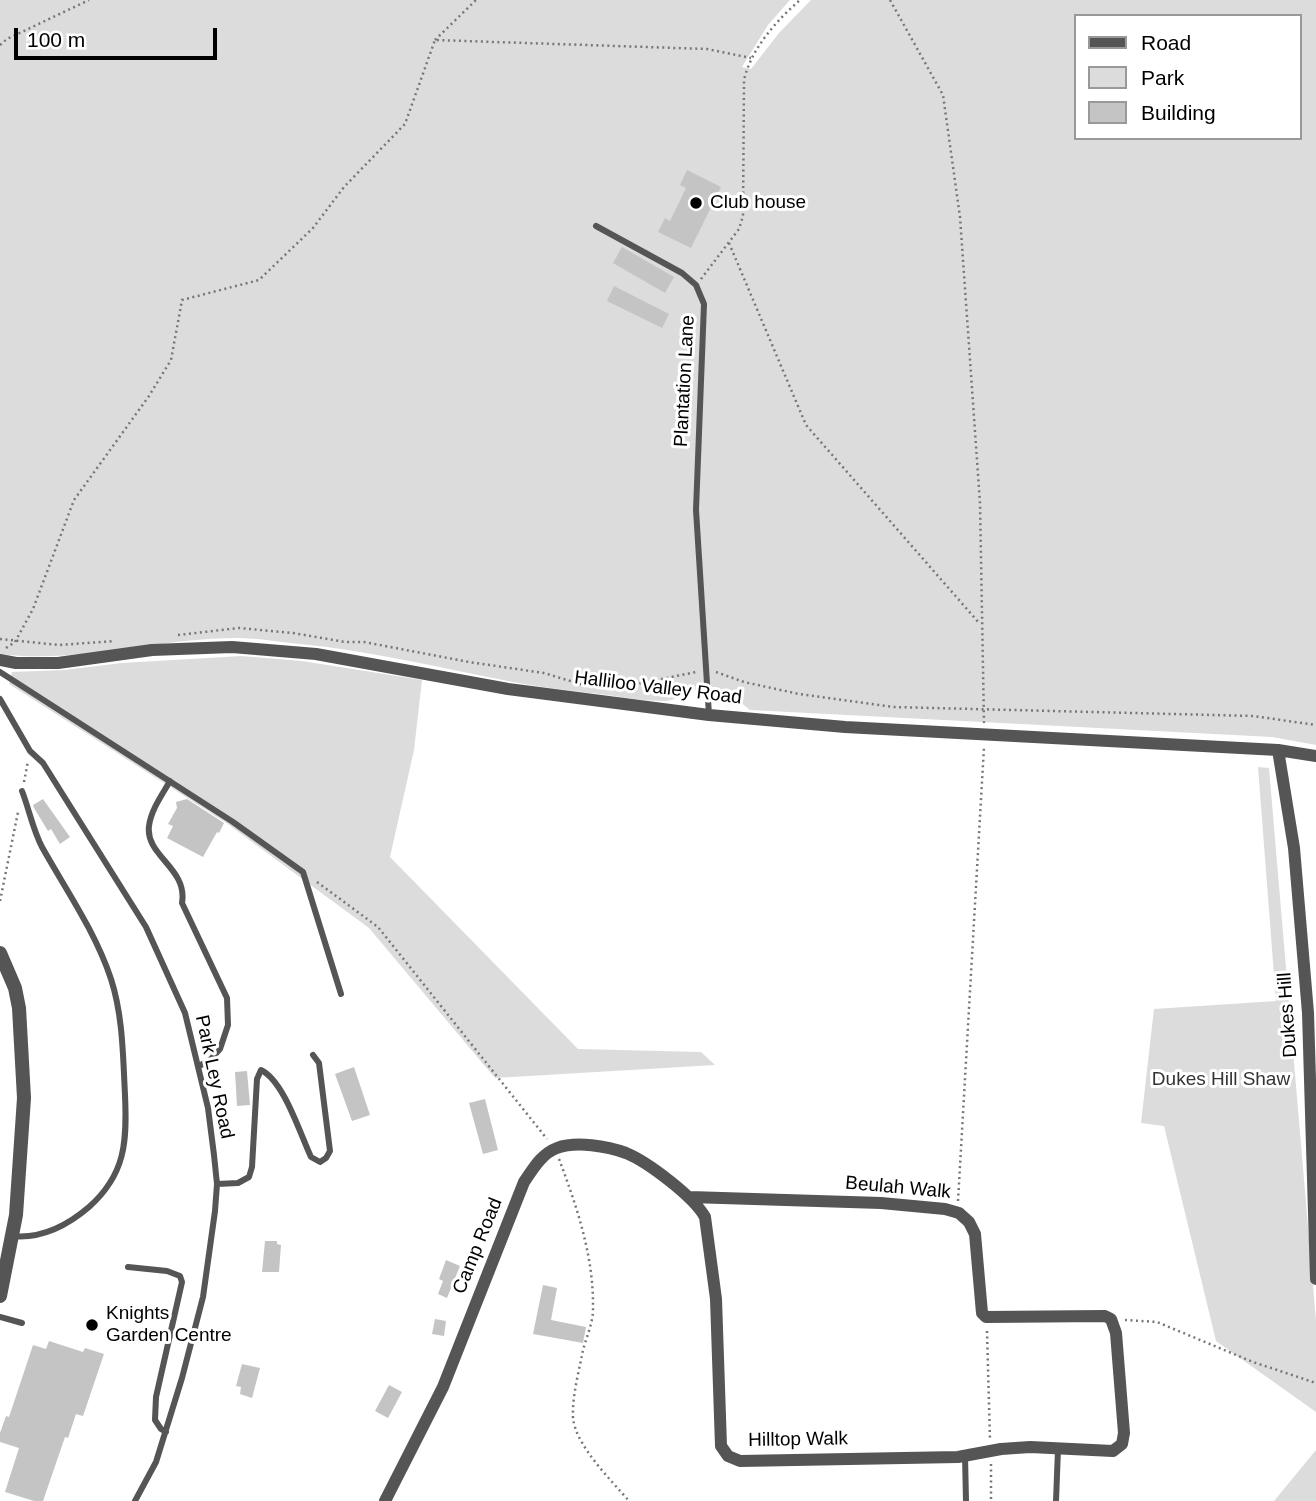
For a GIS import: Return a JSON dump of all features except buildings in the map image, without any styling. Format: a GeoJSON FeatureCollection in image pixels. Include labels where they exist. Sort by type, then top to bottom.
{"type":"FeatureCollection","features":[{"type":"Feature","properties":{"kind":"street","name":"Halliloo Valley Road"},"geometry":{"type":"LineString","coordinates":[[0,660],[16,663],[58,663],[152,650],[233,647],[316,654],[509,689],[709,715],[845,727],[1278,750],[1316,756]]}},
{"type":"Feature","properties":{"kind":"street","name":"Dukes Hill"},"geometry":{"type":"LineString","coordinates":[[1278,750],[1294,848],[1308,1013],[1316,1279]]}},
{"type":"Feature","properties":{"kind":"street"},"geometry":{"type":"LineString","coordinates":[[0,953],[15,988],[23,1060],[23,1140],[12,1236],[0,1296]]}},
{"type":"Feature","properties":{"kind":"street"},"geometry":{"type":"LineString","coordinates":[[555,1148],[585,1145],[626,1153],[690,1197]]}},
{"type":"Feature","properties":{"kind":"street","name":"Camp Road"},"geometry":{"type":"LineString","coordinates":[[385,1501],[443,1387],[524,1182],[535,1165],[555,1148]]}},
{"type":"Feature","properties":{"kind":"street","name":"Beulah Walk"},"geometry":{"type":"LineString","coordinates":[[690,1197],[881,1203],[960,1213],[975,1234],[981,1306],[986,1317]]}},
{"type":"Feature","properties":{"kind":"street","name":"Hilltop Walk"},"geometry":{"type":"LineString","coordinates":[[690,1197],[705,1217],[716,1299],[721,1446],[728,1455],[740,1461],[965,1455],[1030,1447],[1113,1451],[1122,1444],[1124,1433],[1116,1333],[1111,1319]]}},
{"type":"Feature","properties":{"kind":"street"},"geometry":{"type":"LineString","coordinates":[[986,1317],[1105,1316],[1111,1319]]}},
{"type":"Feature","properties":{"kind":"lane"},"geometry":{"type":"LineString","coordinates":[[596,226],[682,273],[696,285]]}},
{"type":"Feature","properties":{"kind":"lane","name":"Plantation Lane"},"geometry":{"type":"LineString","coordinates":[[696,285],[704,304],[696,510],[709,715]]}},
{"type":"Feature","properties":{"kind":"lane"},"geometry":{"type":"LineString","coordinates":[[0,672],[233,822],[303,872],[341,995]]}},
{"type":"Feature","properties":{"kind":"lane","name":"Park Ley Road"},"geometry":{"type":"LineString","coordinates":[[0,699],[30,751],[43,763],[146,926],[185,1013],[208,1108],[217,1184],[203,1297],[166,1432],[156,1462],[135,1501]]}},
{"type":"Feature","properties":{"kind":"lane"},"geometry":{"type":"LineString","coordinates":[[170,781],[152,817],[149,826],[150,841],[175,873],[184,890],[181,903],[227,999],[228,1026],[220,1049],[210,1060],[199,1066]]}},
{"type":"Feature","properties":{"kind":"lane"},"geometry":{"type":"LineString","coordinates":[[12,1236],[28,1238],[77,1218],[110,1182],[123,1156],[126,1129],[121,1039],[111,980],[92,933],[41,844],[22,792]]}},
{"type":"Feature","properties":{"kind":"lane"},"geometry":{"type":"LineString","coordinates":[[217,1184],[238,1183],[250,1177],[257,1079],[261,1070],[270,1074],[278,1085],[311,1157],[320,1162],[326,1158],[330,1151],[324,1101],[319,1063],[313,1055]]}},
{"type":"Feature","properties":{"kind":"lane"},"geometry":{"type":"LineString","coordinates":[[128,1267],[167,1271],[180,1276],[182,1282],[156,1398],[155,1420],[160,1429],[166,1432]]}},
{"type":"Feature","properties":{"kind":"lane"},"geometry":{"type":"LineString","coordinates":[[0,1317],[22,1322]]}},
{"type":"Feature","properties":{"kind":"lane"},"geometry":{"type":"LineString","coordinates":[[1056,1501],[1058,1449]]}},
{"type":"Feature","properties":{"kind":"lane"},"geometry":{"type":"LineString","coordinates":[[965,1455],[966,1501]]}},
{"type":"Feature","properties":{"kind":"path"},"geometry":{"type":"LineString","coordinates":[[0,45],[89,0]]}},
{"type":"Feature","properties":{"kind":"path"},"geometry":{"type":"LineString","coordinates":[[0,639],[15,642],[33,610],[74,499],[149,396],[171,360],[182,300],[259,280],[313,229],[344,187],[405,124],[435,40],[476,0]]}},
{"type":"Feature","properties":{"kind":"path"},"geometry":{"type":"LineString","coordinates":[[696,285],[739,229],[743,216],[744,80],[751,58],[774,27],[800,0]]}},
{"type":"Feature","properties":{"kind":"path"},"geometry":{"type":"LineString","coordinates":[[890,0],[943,95],[961,231],[980,503],[982,708],[985,735],[958,1205],[960,1213]]}},
{"type":"Feature","properties":{"kind":"path"},"geometry":{"type":"LineString","coordinates":[[435,40],[707,49],[751,58]]}},
{"type":"Feature","properties":{"kind":"path"},"geometry":{"type":"LineString","coordinates":[[729,243],[806,425],[982,626]]}},
{"type":"Feature","properties":{"kind":"path"},"geometry":{"type":"LineString","coordinates":[[708,669],[744,682],[799,694],[893,707],[1253,716],[1316,725]]}},
{"type":"Feature","properties":{"kind":"path"},"geometry":{"type":"LineString","coordinates":[[0,901],[30,751]]}},
{"type":"Feature","properties":{"kind":"path"},"geometry":{"type":"LineString","coordinates":[[303,872],[378,927],[555,1148],[573,1196],[591,1262],[593,1284],[593,1320],[583,1352],[573,1420],[579,1438],[629,1501]]}},
{"type":"Feature","properties":{"kind":"path"},"geometry":{"type":"LineString","coordinates":[[986,1317],[991,1501]]}},
{"type":"Feature","properties":{"kind":"path"},"geometry":{"type":"LineString","coordinates":[[1111,1319],[1157,1321],[1253,1362],[1316,1383]]}},
{"type":"Feature","properties":{"kind":"green space"},"geometry":{"type":"Polygon","coordinates":[[[0,0],[790,0],[768,25],[742,67],[751,69],[779,33],[811,0],[1316,0],[1316,745],[1272,737],[750,710],[727,692],[706,686],[679,698],[665,701],[644,700],[525,684],[354,651],[252,639],[207,639],[59,656],[0,654],[0,0]]]}},
{"type":"Feature","properties":{"kind":"green space"},"geometry":{"type":"Polygon","coordinates":[[[241,656],[302,661],[422,680],[414,750],[390,857],[578,1049],[701,1052],[715,1065],[495,1078],[369,928],[225,822],[9,684],[12,672],[241,656]]]}},
{"type":"Feature","properties":{"kind":"green space","name":"Dukes Hill Shaw"},"geometry":{"type":"Polygon","coordinates":[[[1258,767],[1269,768],[1316,1321],[1316,1412],[1216,1341],[1164,1126],[1141,1123],[1154,1009],[1276,1001],[1258,767]]]}},
{"type":"Feature","properties":{"kind":"green space"},"geometry":{"type":"Polygon","coordinates":[[[1316,1450],[1316,1501],[1274,1501],[1316,1450]]]}},
{"type":"Feature","properties":{"kind":"place","name":"Club house"},"geometry":{"type":"Point","coordinates":[696,203]}},
{"type":"Feature","properties":{"kind":"place","name":"Knights Garden Centre"},"geometry":{"type":"Point","coordinates":[92,1325]}}]}
